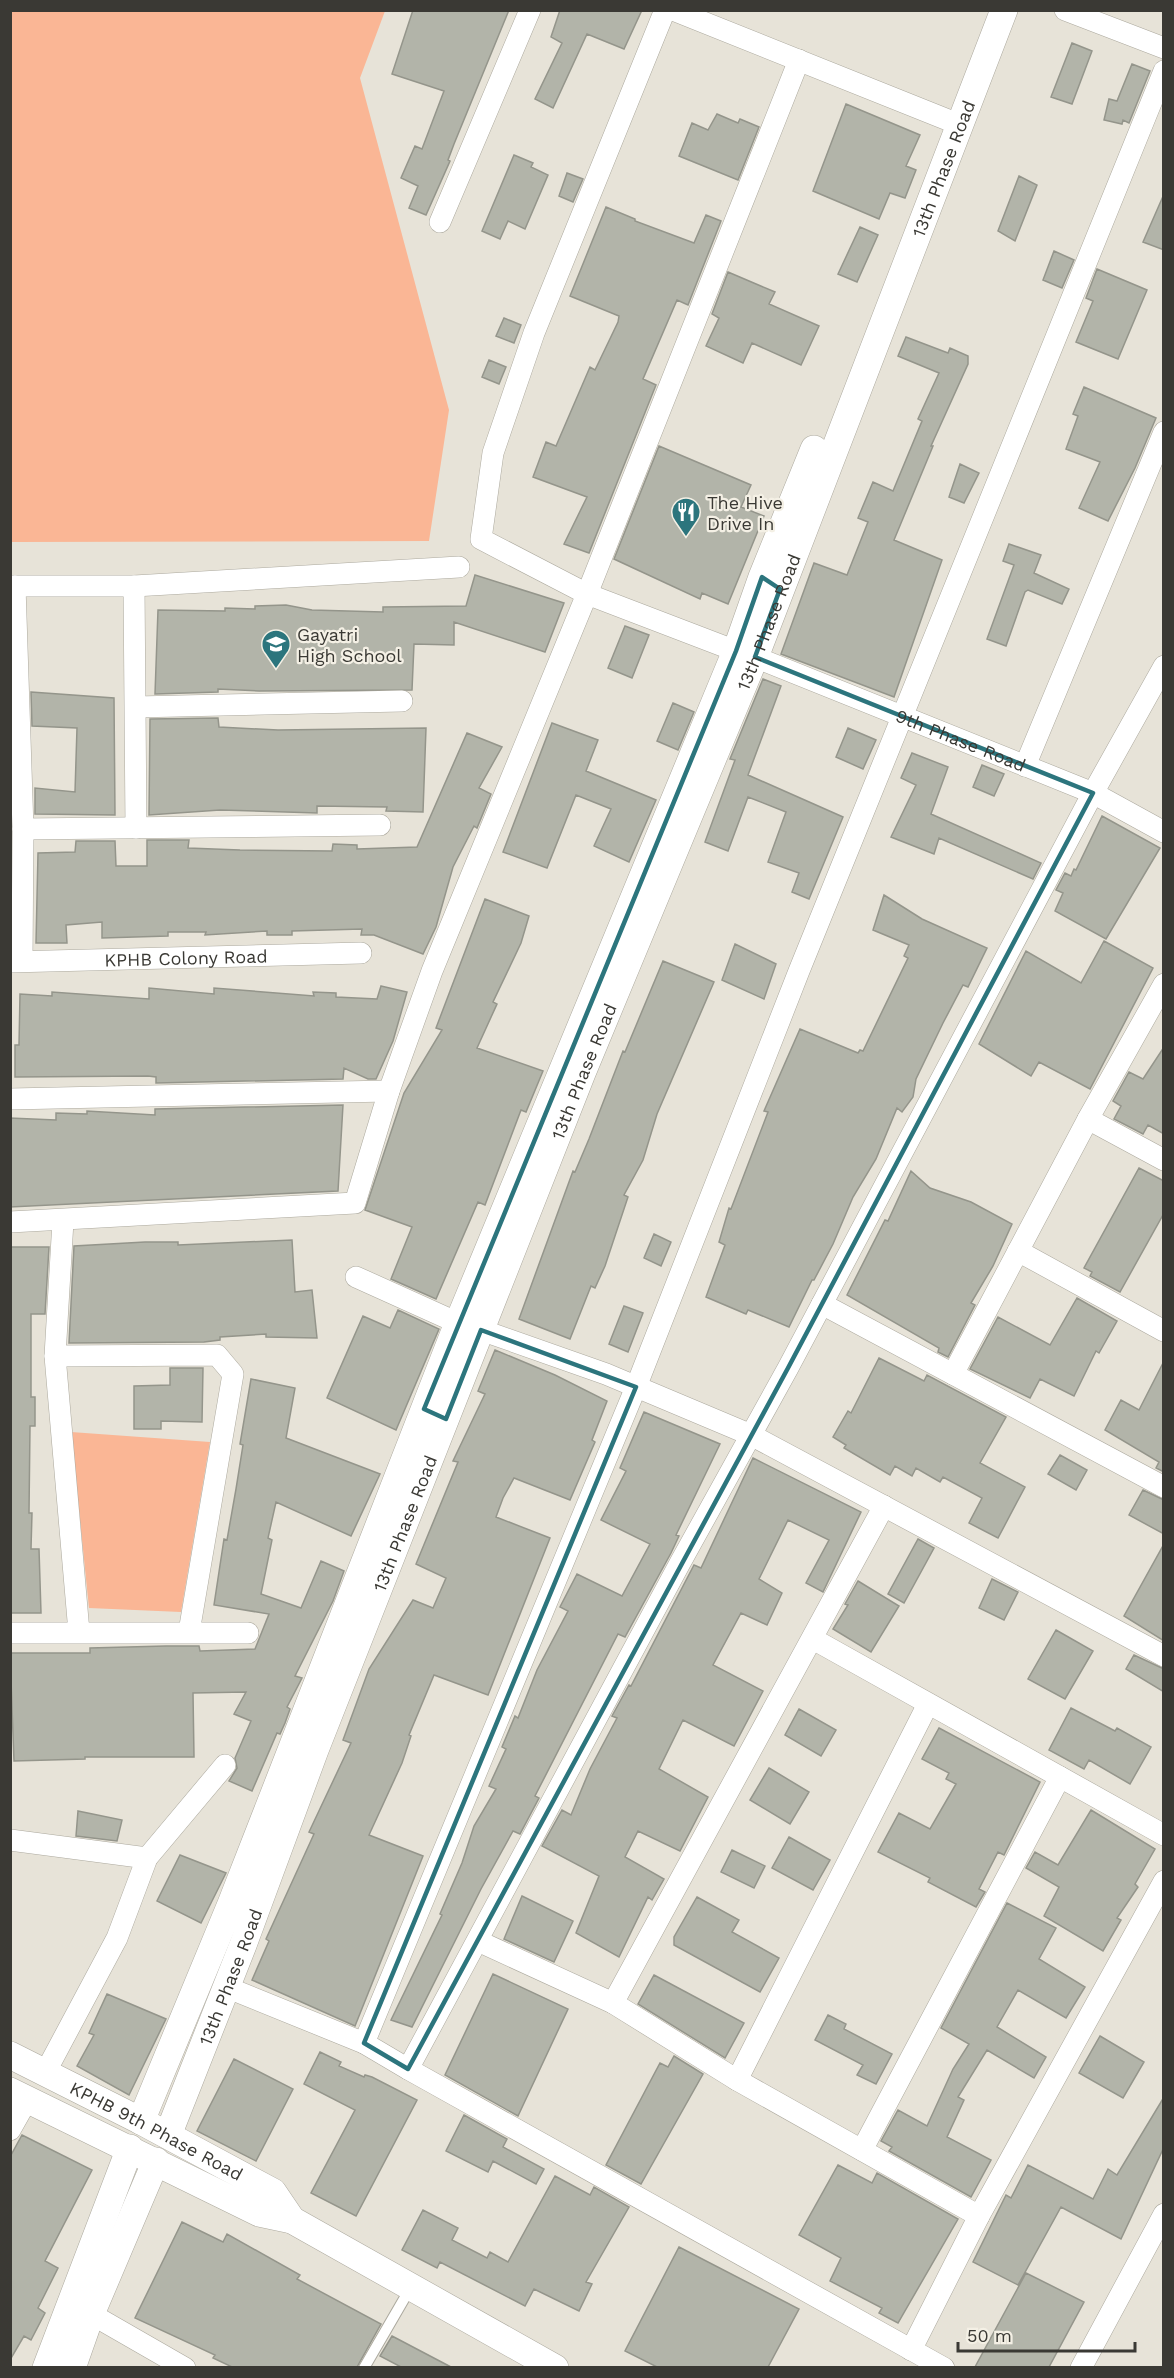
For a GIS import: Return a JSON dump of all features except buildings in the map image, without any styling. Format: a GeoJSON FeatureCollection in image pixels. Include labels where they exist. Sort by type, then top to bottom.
{"type":"FeatureCollection","features":[{"type":"Feature","properties":{"kind":"street"},"geometry":{"type":"LineString","coordinates":[[440,222],[530,10]]}},
{"type":"Feature","properties":{"kind":"street","name":"9th Phase Road"},"geometry":{"type":"LineString","coordinates":[[665,10],[534,333],[493,453],[481,539],[587,594],[746,654],[1025,765],[1092,793],[1164,832]]}},
{"type":"Feature","properties":{"kind":"street"},"geometry":{"type":"LineString","coordinates":[[673,10],[948,120]]}},
{"type":"Feature","properties":{"kind":"street","name":"13th Phase Road"},"geometry":{"type":"LineString","coordinates":[[141,2121],[435,1414],[504,1241],[586,1062],[746,654],[989,10]]}},
{"type":"Feature","properties":{"kind":"street","name":"13th Phase Road"},"geometry":{"type":"LineString","coordinates":[[771,583],[1004,10]]}},
{"type":"Feature","properties":{"kind":"street"},"geometry":{"type":"LineString","coordinates":[[1065,10],[1164,48]]}},
{"type":"Feature","properties":{"kind":"street"},"geometry":{"type":"LineString","coordinates":[[10,1222],[63,1221],[355,1203],[389,1091],[432,971],[587,594],[799,60]]}},
{"type":"Feature","properties":{"kind":"street"},"geometry":{"type":"LineString","coordinates":[[364,2043],[636,1387],[799,971],[1164,71]]}},
{"type":"Feature","properties":{"kind":"street"},"geometry":{"type":"LineString","coordinates":[[1025,765],[1164,432]]}},
{"type":"Feature","properties":{"kind":"street"},"geometry":{"type":"LineString","coordinates":[[16,962],[23,829],[13,586],[134,586],[459,567]]}},
{"type":"Feature","properties":{"kind":"street"},"geometry":{"type":"LineString","coordinates":[[134,586],[136,828]]}},
{"type":"Feature","properties":{"kind":"street"},"geometry":{"type":"LineString","coordinates":[[408,2069],[822,1304],[1092,793],[1164,666]]}},
{"type":"Feature","properties":{"kind":"street"},"geometry":{"type":"LineString","coordinates":[[136,707],[402,701]]}},
{"type":"Feature","properties":{"kind":"street"},"geometry":{"type":"LineString","coordinates":[[23,829],[380,825]]}},
{"type":"Feature","properties":{"kind":"street","name":"KPHB Colony Road"},"geometry":{"type":"LineString","coordinates":[[16,962],[361,953]]}},
{"type":"Feature","properties":{"kind":"street"},"geometry":{"type":"LineString","coordinates":[[953,1374],[1088,1119],[1161,996]]}},
{"type":"Feature","properties":{"kind":"street"},"geometry":{"type":"LineString","coordinates":[[10,1099],[389,1091]]}},
{"type":"Feature","properties":{"kind":"street"},"geometry":{"type":"LineString","coordinates":[[1088,1119],[1164,1160]]}},
{"type":"Feature","properties":{"kind":"street"},"geometry":{"type":"LineString","coordinates":[[63,1221],[55,1356],[79,1632]]}},
{"type":"Feature","properties":{"kind":"street"},"geometry":{"type":"LineString","coordinates":[[1018,1251],[1164,1330]]}},
{"type":"Feature","properties":{"kind":"street"},"geometry":{"type":"LineString","coordinates":[[356,1277],[470,1327],[636,1387],[751,1435],[1164,1656]]}},
{"type":"Feature","properties":{"kind":"street"},"geometry":{"type":"LineString","coordinates":[[822,1304],[1164,1487]]}},
{"type":"Feature","properties":{"kind":"street"},"geometry":{"type":"LineString","coordinates":[[55,1356],[218,1355],[233,1374],[189,1632]]}},
{"type":"Feature","properties":{"kind":"street","name":"13th Phase Road"},"geometry":{"type":"LineString","coordinates":[[168,2135],[315,1750],[435,1414]]}},
{"type":"Feature","properties":{"kind":"street"},"geometry":{"type":"LineString","coordinates":[[613,2003],[884,1506]]}},
{"type":"Feature","properties":{"kind":"street"},"geometry":{"type":"LineString","coordinates":[[10,1633],[248,1633]]}},
{"type":"Feature","properties":{"kind":"street"},"geometry":{"type":"LineString","coordinates":[[813,1639],[1164,1835]]}},
{"type":"Feature","properties":{"kind":"street"},"geometry":{"type":"LineString","coordinates":[[737,2080],[928,1704]]}},
{"type":"Feature","properties":{"kind":"street"},"geometry":{"type":"LineString","coordinates":[[45,2073],[117,1938],[147,1858],[225,1765]]}},
{"type":"Feature","properties":{"kind":"street"},"geometry":{"type":"LineString","coordinates":[[862,2150],[1060,1777]]}},
{"type":"Feature","properties":{"kind":"street"},"geometry":{"type":"LineString","coordinates":[[10,1840],[147,1858]]}},
{"type":"Feature","properties":{"kind":"street"},"geometry":{"type":"LineString","coordinates":[[911,2350],[979,2216],[1164,1881]]}},
{"type":"Feature","properties":{"kind":"street"},"geometry":{"type":"LineString","coordinates":[[478,1941],[613,2003],[737,2080],[979,2216]]}},
{"type":"Feature","properties":{"kind":"street"},"geometry":{"type":"LineString","coordinates":[[226,1987],[364,2043],[944,2367]]}},
{"type":"Feature","properties":{"kind":"street","name":"KPHB 9th Phase Road"},"geometry":{"type":"LineString","coordinates":[[10,2055],[168,2135],[238,2188]]}},
{"type":"Feature","properties":{"kind":"street"},"geometry":{"type":"LineString","coordinates":[[10,2130],[19,2096]]}},
{"type":"Feature","properties":{"kind":"street","name":"KPHB 9th Phase Road"},"geometry":{"type":"LineString","coordinates":[[19,2096],[156,2161],[238,2188],[273,2193],[292,2220],[555,2367]]}},
{"type":"Feature","properties":{"kind":"street"},"geometry":{"type":"LineString","coordinates":[[46,2367],[129,2148]]}},
{"type":"Feature","properties":{"kind":"street"},"geometry":{"type":"LineString","coordinates":[[72,2367],[91,2314],[156,2161]]}},
{"type":"Feature","properties":{"kind":"street"},"geometry":{"type":"LineString","coordinates":[[1081,2367],[1164,2214]]}},
{"type":"Feature","properties":{"kind":"street"},"geometry":{"type":"LineString","coordinates":[[91,2314],[185,2367]]}},
{"type":"Feature","properties":{"kind":"lane"},"geometry":{"type":"LineString","coordinates":[[364,2367],[411,2287]]}},
{"type":"Feature","properties":{"kind":"highlighted area"},"geometry":{"type":"Polygon","coordinates":[[[762,577],[780,589],[755,657],[1093,793],[788,1368],[408,2069],[364,2043],[636,1387],[481,1330],[446,1419],[424,1409],[736,651],[762,577]]]}},
{"type":"Feature","properties":{"kind":"shaded area"},"geometry":{"type":"Polygon","coordinates":[[[10,11],[385,11],[360,78],[449,410],[429,541],[11,542],[10,11]]]}},
{"type":"Feature","properties":{"kind":"shaded area"},"geometry":{"type":"Polygon","coordinates":[[[71,1432],[210,1442],[181,1612],[89,1608],[71,1432]]]}},
{"type":"Feature","properties":{"kind":"place","name":"The Hive Drive In"},"geometry":{"type":"Point","coordinates":[686,538]}},
{"type":"Feature","properties":{"kind":"place","name":"Gayatri High School"},"geometry":{"type":"Point","coordinates":[276,670]}}]}
